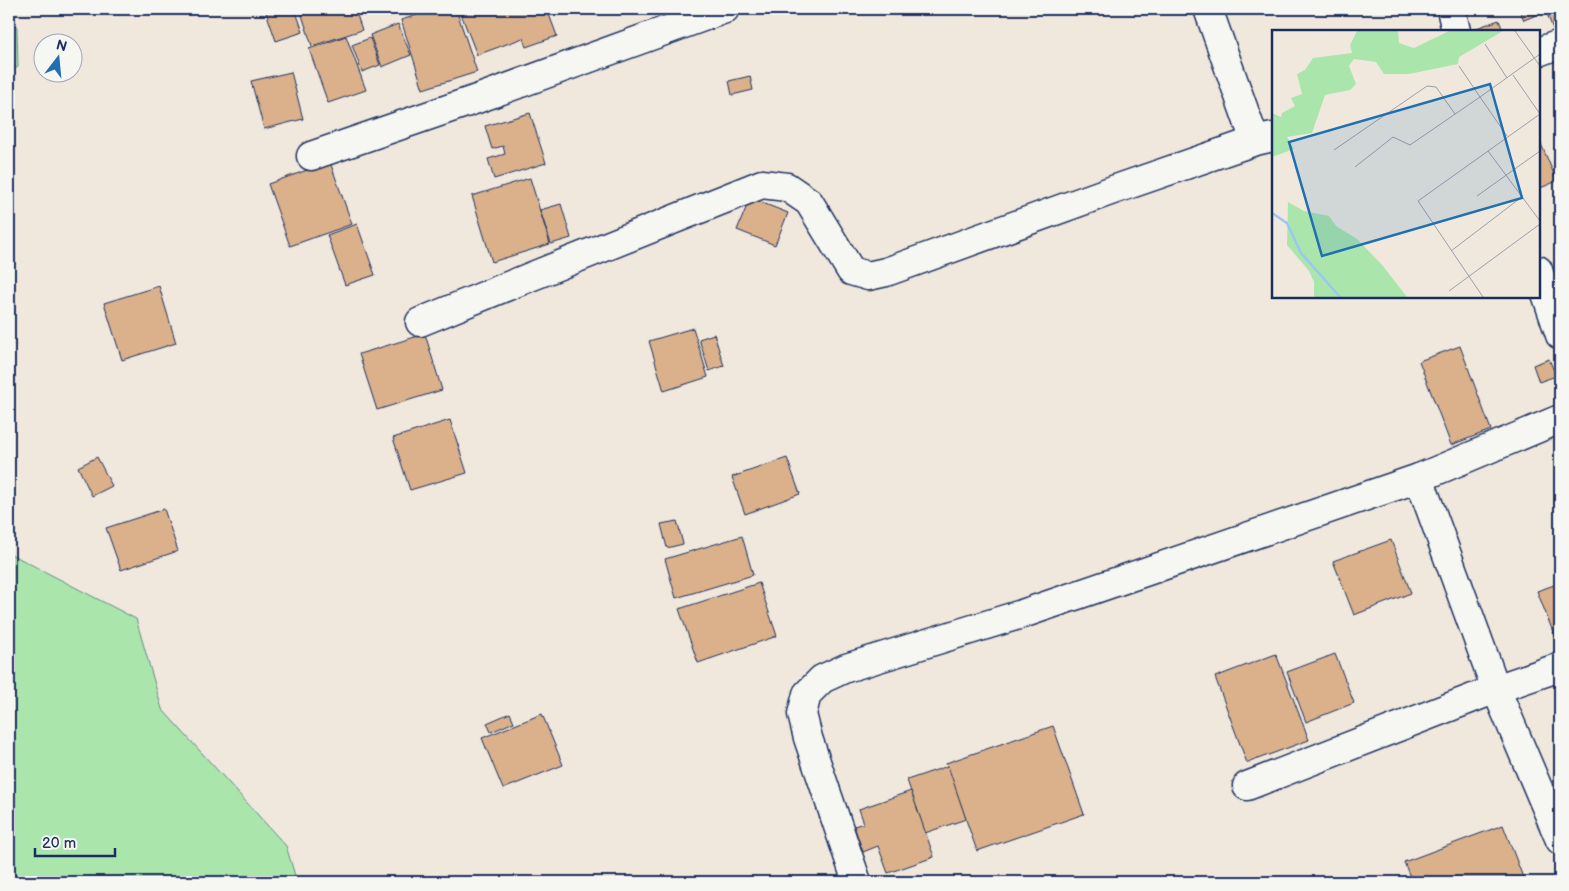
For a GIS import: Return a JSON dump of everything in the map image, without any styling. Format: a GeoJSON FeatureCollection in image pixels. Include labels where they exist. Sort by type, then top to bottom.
{"type":"FeatureCollection","features":[{"type":"Feature","properties":{"kind":"street"},"geometry":{"type":"LineString","coordinates":[[310,156],[474,100],[725,9]]}},
{"type":"Feature","properties":{"kind":"street"},"geometry":{"type":"LineString","coordinates":[[420,322],[762,184],[787,187],[809,202],[851,271],[868,276],[925,258],[1103,193],[1264,139],[1208,9]]}},
{"type":"Feature","properties":{"kind":"street"},"geometry":{"type":"LineString","coordinates":[[1451,9],[1456,30]]}},
{"type":"Feature","properties":{"kind":"street"},"geometry":{"type":"LineString","coordinates":[[1539,52],[1560,44]]}},
{"type":"Feature","properties":{"kind":"street"},"geometry":{"type":"LineString","coordinates":[[1539,273],[1560,334]]}},
{"type":"Feature","properties":{"kind":"street"},"geometry":{"type":"LineString","coordinates":[[857,882],[808,738],[802,714],[807,694],[822,679],[846,668],[1022,614],[1419,478],[1560,419]]}},
{"type":"Feature","properties":{"kind":"street"},"geometry":{"type":"LineString","coordinates":[[1419,478],[1496,690],[1560,840]]}},
{"type":"Feature","properties":{"kind":"street"},"geometry":{"type":"LineString","coordinates":[[1247,786],[1560,666]]}},
{"type":"Feature","properties":{"kind":"green space"},"geometry":{"type":"Polygon","coordinates":[[[9,17],[17,27],[18,67],[9,72],[9,17]]]}},
{"type":"Feature","properties":{"kind":"green space"},"geometry":{"type":"Polygon","coordinates":[[[9,553],[136,619],[162,709],[286,846],[297,882],[9,882],[9,553]]]}},
{"type":"Feature","properties":{"kind":"building"},"geometry":{"type":"Polygon","coordinates":[[[265,9],[295,9],[303,32],[276,41],[265,9]]]}},
{"type":"Feature","properties":{"kind":"building"},"geometry":{"type":"Polygon","coordinates":[[[300,9],[355,9],[362,30],[312,46],[300,9]]]}},
{"type":"Feature","properties":{"kind":"building"},"geometry":{"type":"Polygon","coordinates":[[[436,9],[456,9],[477,72],[423,89],[401,20],[436,9]]]}},
{"type":"Feature","properties":{"kind":"building"},"geometry":{"type":"Polygon","coordinates":[[[459,9],[547,9],[557,36],[526,47],[523,38],[477,55],[459,9]]]}},
{"type":"Feature","properties":{"kind":"building"},"geometry":{"type":"Polygon","coordinates":[[[1519,9],[1551,9],[1524,20],[1519,9]]]}},
{"type":"Feature","properties":{"kind":"building"},"geometry":{"type":"Polygon","coordinates":[[[1560,9],[1560,26],[1553,29],[1546,11],[1560,9]]]}},
{"type":"Feature","properties":{"kind":"building"},"geometry":{"type":"Polygon","coordinates":[[[1499,20],[1503,30],[1471,30],[1499,20]]]}},
{"type":"Feature","properties":{"kind":"building"},"geometry":{"type":"Polygon","coordinates":[[[398,24],[411,55],[382,67],[370,35],[398,24]]]}},
{"type":"Feature","properties":{"kind":"building"},"geometry":{"type":"Polygon","coordinates":[[[346,36],[366,90],[328,103],[309,49],[346,36]]]}},
{"type":"Feature","properties":{"kind":"building"},"geometry":{"type":"Polygon","coordinates":[[[370,38],[380,65],[362,72],[352,45],[370,38]]]}},
{"type":"Feature","properties":{"kind":"building"},"geometry":{"type":"Polygon","coordinates":[[[291,72],[303,119],[264,129],[251,81],[291,72]]]}},
{"type":"Feature","properties":{"kind":"building"},"geometry":{"type":"Polygon","coordinates":[[[750,76],[753,90],[732,95],[729,81],[750,76]]]}},
{"type":"Feature","properties":{"kind":"building"},"geometry":{"type":"Polygon","coordinates":[[[530,113],[546,163],[494,179],[488,159],[505,154],[503,146],[492,149],[485,126],[530,113]]]}},
{"type":"Feature","properties":{"kind":"building"},"geometry":{"type":"Polygon","coordinates":[[[1539,139],[1557,181],[1539,189],[1539,139]]]}},
{"type":"Feature","properties":{"kind":"building"},"geometry":{"type":"Polygon","coordinates":[[[330,162],[352,224],[290,246],[268,184],[330,162]]]}},
{"type":"Feature","properties":{"kind":"building"},"geometry":{"type":"Polygon","coordinates":[[[530,178],[550,244],[492,262],[472,196],[530,178]]]}},
{"type":"Feature","properties":{"kind":"building"},"geometry":{"type":"Polygon","coordinates":[[[750,198],[788,213],[775,245],[737,230],[750,198]]]}},
{"type":"Feature","properties":{"kind":"building"},"geometry":{"type":"Polygon","coordinates":[[[561,204],[571,238],[551,244],[540,210],[561,204]]]}},
{"type":"Feature","properties":{"kind":"building"},"geometry":{"type":"Polygon","coordinates":[[[357,224],[375,275],[345,285],[327,235],[357,224]]]}},
{"type":"Feature","properties":{"kind":"building"},"geometry":{"type":"Polygon","coordinates":[[[159,286],[176,343],[122,360],[104,303],[159,286]]]}},
{"type":"Feature","properties":{"kind":"building"},"geometry":{"type":"Polygon","coordinates":[[[693,328],[708,377],[664,391],[649,341],[693,328]]]}},
{"type":"Feature","properties":{"kind":"building"},"geometry":{"type":"Polygon","coordinates":[[[425,334],[442,390],[377,410],[359,354],[425,334]]]}},
{"type":"Feature","properties":{"kind":"building"},"geometry":{"type":"Polygon","coordinates":[[[714,334],[724,366],[709,371],[699,339],[714,334]]]}},
{"type":"Feature","properties":{"kind":"building"},"geometry":{"type":"Polygon","coordinates":[[[1460,346],[1491,430],[1451,445],[1419,361],[1460,346]]]}},
{"type":"Feature","properties":{"kind":"building"},"geometry":{"type":"Polygon","coordinates":[[[1549,359],[1556,376],[1539,382],[1533,365],[1549,359]]]}},
{"type":"Feature","properties":{"kind":"building"},"geometry":{"type":"Polygon","coordinates":[[[450,420],[467,473],[410,490],[393,438],[450,420]]]}},
{"type":"Feature","properties":{"kind":"building"},"geometry":{"type":"Polygon","coordinates":[[[97,457],[112,486],[92,496],[78,467],[97,457]]]}},
{"type":"Feature","properties":{"kind":"building"},"geometry":{"type":"Polygon","coordinates":[[[787,458],[800,494],[745,514],[732,477],[787,458]]]}},
{"type":"Feature","properties":{"kind":"building"},"geometry":{"type":"Polygon","coordinates":[[[164,509],[178,551],[121,570],[106,528],[164,509]]]}},
{"type":"Feature","properties":{"kind":"building"},"geometry":{"type":"Polygon","coordinates":[[[677,521],[683,544],[667,548],[661,524],[677,521]]]}},
{"type":"Feature","properties":{"kind":"building"},"geometry":{"type":"Polygon","coordinates":[[[742,536],[753,575],[676,598],[665,559],[742,536]]]}},
{"type":"Feature","properties":{"kind":"building"},"geometry":{"type":"Polygon","coordinates":[[[1391,540],[1411,593],[1354,615],[1333,561],[1391,540]]]}},
{"type":"Feature","properties":{"kind":"building"},"geometry":{"type":"Polygon","coordinates":[[[759,583],[777,636],[698,663],[679,609],[759,583]]]}},
{"type":"Feature","properties":{"kind":"building"},"geometry":{"type":"Polygon","coordinates":[[[1560,583],[1560,640],[1557,642],[1537,591],[1560,583]]]}},
{"type":"Feature","properties":{"kind":"building"},"geometry":{"type":"Polygon","coordinates":[[[1276,654],[1309,740],[1247,763],[1215,677],[1276,654]]]}},
{"type":"Feature","properties":{"kind":"building"},"geometry":{"type":"Polygon","coordinates":[[[1335,654],[1354,703],[1306,722],[1287,672],[1335,654]]]}},
{"type":"Feature","properties":{"kind":"building"},"geometry":{"type":"Polygon","coordinates":[[[510,713],[514,722],[491,732],[487,723],[510,713]]]}},
{"type":"Feature","properties":{"kind":"building"},"geometry":{"type":"Polygon","coordinates":[[[542,714],[563,765],[503,789],[482,738],[542,714]]]}},
{"type":"Feature","properties":{"kind":"building"},"geometry":{"type":"Polygon","coordinates":[[[1053,726],[1084,814],[977,851],[946,763],[1053,726]]]}},
{"type":"Feature","properties":{"kind":"building"},"geometry":{"type":"Polygon","coordinates":[[[948,766],[966,819],[925,833],[907,780],[948,766]]]}},
{"type":"Feature","properties":{"kind":"building"},"geometry":{"type":"Polygon","coordinates":[[[911,791],[934,857],[888,873],[878,846],[863,852],[854,826],[864,823],[859,809],[911,791]]]}},
{"type":"Feature","properties":{"kind":"building"},"geometry":{"type":"Polygon","coordinates":[[[1503,825],[1524,880],[1520,882],[1412,882],[1404,862],[1503,825]]]}}]}
